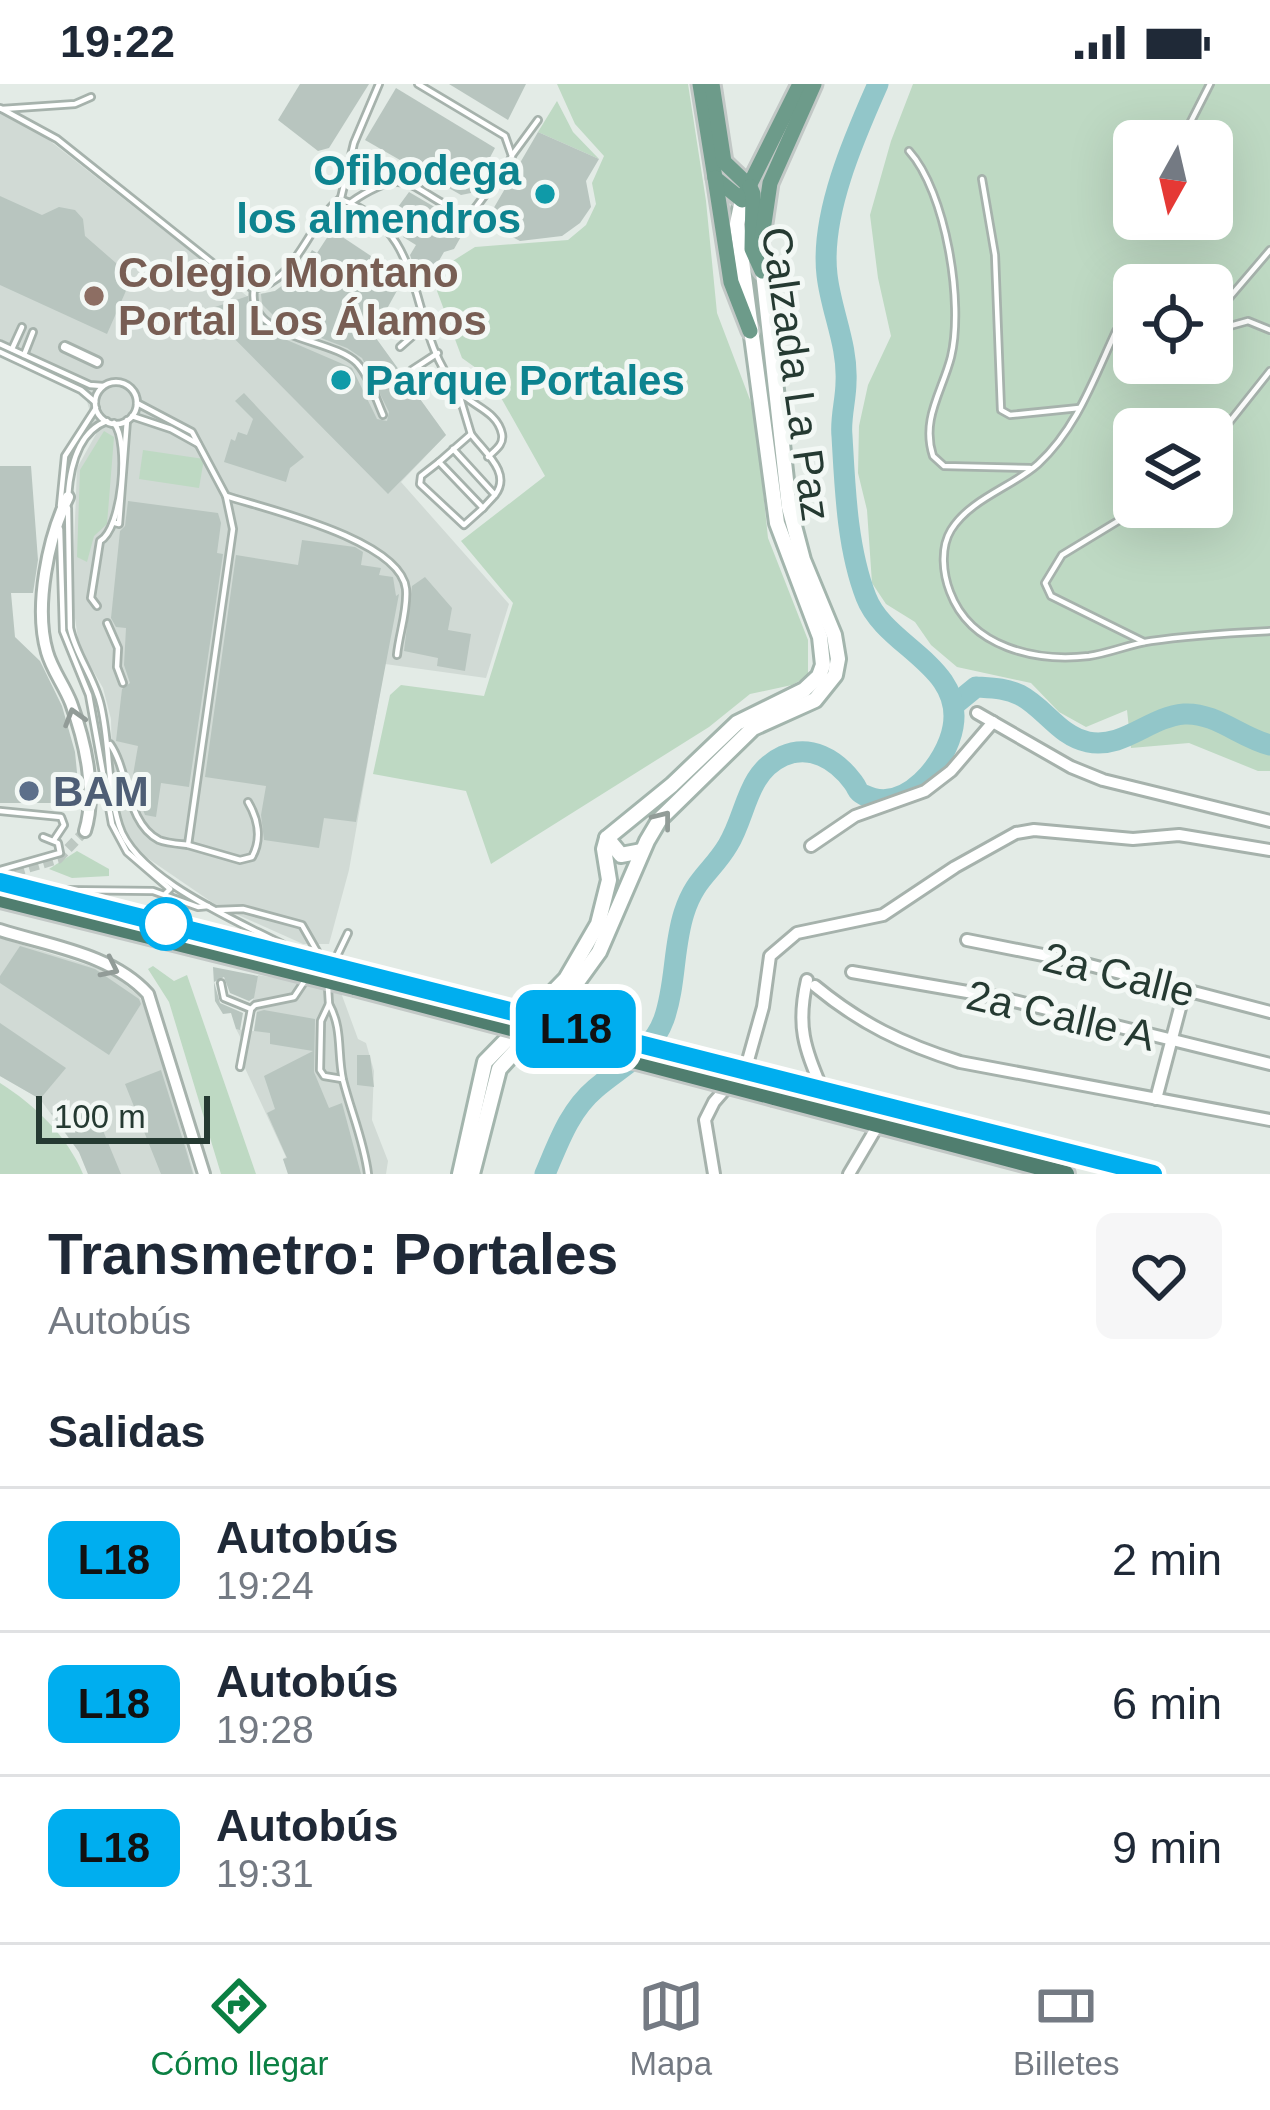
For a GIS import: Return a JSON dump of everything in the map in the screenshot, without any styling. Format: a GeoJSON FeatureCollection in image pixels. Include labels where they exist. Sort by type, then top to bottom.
{"type":"FeatureCollection","features":[{"type":"Feature","properties":{"kind":"highway"},"geometry":{"type":"LineString","coordinates":[[0,882],[776,1090],[878,1125],[1066,1174]]}},
{"type":"Feature","properties":{"kind":"highway"},"geometry":{"type":"LineString","coordinates":[[0,898],[321,970]]}},
{"type":"Feature","properties":{"kind":"highway"},"geometry":{"type":"LineString","coordinates":[[776,1090],[824,1093],[1153,1174]]}},
{"type":"Feature","properties":{"kind":"main road"},"geometry":{"type":"LineString","coordinates":[[700,84],[731,282],[750,331]]}},
{"type":"Feature","properties":{"kind":"main road"},"geometry":{"type":"LineString","coordinates":[[712,84],[724,162],[745,192]]}},
{"type":"Feature","properties":{"kind":"main road","name":"Calzada La Paz"},"geometry":{"type":"LineString","coordinates":[[607,838],[737,723],[804,690],[823,665],[820,637],[777,523],[737,224],[745,192],[800,84]]}},
{"type":"Feature","properties":{"kind":"main road","name":"Calzada La Paz"},"geometry":{"type":"LineString","coordinates":[[472,1174],[499,1069],[592,962],[660,820],[712,764],[760,723],[815,700],[831,684],[836,670],[834,634],[802,560],[789,507],[762,271],[770,183],[814,84]]}},
{"type":"Feature","properties":{"kind":"main road"},"geometry":{"type":"LineString","coordinates":[[715,178],[754,194],[752,249],[762,271]]}},
{"type":"Feature","properties":{"kind":"main road"},"geometry":{"type":"LineString","coordinates":[[607,838],[621,855],[642,851]]}},
{"type":"Feature","properties":{"kind":"main road"},"geometry":{"type":"LineString","coordinates":[[460,1174],[470,1116],[488,1057],[566,979],[598,924],[609,880],[607,838]]}},
{"type":"Feature","properties":{"kind":"street"},"geometry":{"type":"LineString","coordinates":[[65,347],[97,362]]}},
{"type":"Feature","properties":{"kind":"street"},"geometry":{"type":"LineString","coordinates":[[68,497],[48,550],[44,630],[48,656],[71,704],[85,755],[90,806],[85,831]]}},
{"type":"Feature","properties":{"kind":"street"},"geometry":{"type":"LineString","coordinates":[[977,713],[1103,780],[1270,821]]}},
{"type":"Feature","properties":{"kind":"street"},"geometry":{"type":"LineString","coordinates":[[811,846],[855,816],[925,791],[951,771],[993,722]]}},
{"type":"Feature","properties":{"kind":"street"},"geometry":{"type":"LineString","coordinates":[[714,1174],[705,1120],[746,1064],[763,1007],[770,956],[797,933],[883,915],[1016,833],[1034,830],[1133,839],[1179,835],[1270,850]]}},
{"type":"Feature","properties":{"kind":"street"},"geometry":{"type":"LineString","coordinates":[[0,930],[110,964],[148,994],[204,1174]]}},
{"type":"Feature","properties":{"kind":"street","name":"2a Calle"},"geometry":{"type":"LineString","coordinates":[[967,940],[1270,1012]]}},
{"type":"Feature","properties":{"kind":"street","name":"2a Calle A"},"geometry":{"type":"LineString","coordinates":[[852,972],[1002,998],[1270,1064]]}},
{"type":"Feature","properties":{"kind":"street"},"geometry":{"type":"LineString","coordinates":[[824,1093],[804,1047],[800,1013],[811,983],[848,1015],[912,1047],[959,1062],[1270,1120]]}},
{"type":"Feature","properties":{"kind":"street"},"geometry":{"type":"LineString","coordinates":[[1156,1099],[1185,989]]}},
{"type":"Feature","properties":{"kind":"street"},"geometry":{"type":"LineString","coordinates":[[849,1174],[878,1125]]}},
{"type":"Feature","properties":{"kind":"lane"},"geometry":{"type":"LineString","coordinates":[[1,108],[57,139],[224,273],[254,290],[271,286],[340,199],[354,143],[379,84]]}},
{"type":"Feature","properties":{"kind":"lane"},"geometry":{"type":"LineString","coordinates":[[418,84],[505,136],[512,156]]}},
{"type":"Feature","properties":{"kind":"lane"},"geometry":{"type":"LineString","coordinates":[[1192,120],[1210,84]]}},
{"type":"Feature","properties":{"kind":"lane"},"geometry":{"type":"LineString","coordinates":[[1,108],[75,104],[91,98]]}},
{"type":"Feature","properties":{"kind":"lane"},"geometry":{"type":"LineString","coordinates":[[350,203],[380,182],[400,181],[470,215],[538,120]]}},
{"type":"Feature","properties":{"kind":"lane"},"geometry":{"type":"LineString","coordinates":[[909,151],[920,164],[938,213],[955,283],[956,332],[950,362],[930,411],[933,456],[944,466],[1034,468]]}},
{"type":"Feature","properties":{"kind":"lane"},"geometry":{"type":"LineString","coordinates":[[982,179],[995,255],[1000,410],[1010,415],[1080,408]]}},
{"type":"Feature","properties":{"kind":"lane"},"geometry":{"type":"LineString","coordinates":[[340,199],[383,222],[393,236],[471,434],[504,480],[464,525],[420,484],[422,476],[471,434]]}},
{"type":"Feature","properties":{"kind":"lane"},"geometry":{"type":"LineString","coordinates":[[1233,293],[1270,250]]}},
{"type":"Feature","properties":{"kind":"lane"},"geometry":{"type":"LineString","coordinates":[[254,290],[254,308],[262,318],[353,359],[383,415]]}},
{"type":"Feature","properties":{"kind":"lane"},"geometry":{"type":"LineString","coordinates":[[1233,326],[1248,321],[1270,330]]}},
{"type":"Feature","properties":{"kind":"lane"},"geometry":{"type":"LineString","coordinates":[[400,347],[425,325]]}},
{"type":"Feature","properties":{"kind":"lane"},"geometry":{"type":"LineString","coordinates":[[12,350],[22,327]]}},
{"type":"Feature","properties":{"kind":"lane"},"geometry":{"type":"LineString","coordinates":[[24,355],[33,332]]}},
{"type":"Feature","properties":{"kind":"lane"},"geometry":{"type":"LineString","coordinates":[[1113,337],[1064,438],[1034,468],[973,507],[951,530],[944,578],[953,601],[971,626],[1014,650],[1055,657],[1090,656],[1144,642],[1270,631]]}},
{"type":"Feature","properties":{"kind":"lane"},"geometry":{"type":"LineString","coordinates":[[0,348],[87,384],[128,386],[137,403],[192,432],[226,496],[233,529],[188,845]]}},
{"type":"Feature","properties":{"kind":"lane"},"geometry":{"type":"LineString","coordinates":[[0,348],[89,394],[122,434],[117,524]]}},
{"type":"Feature","properties":{"kind":"lane"},"geometry":{"type":"LineString","coordinates":[[412,370],[438,353]]}},
{"type":"Feature","properties":{"kind":"lane"},"geometry":{"type":"LineString","coordinates":[[1233,417],[1270,370]]}},
{"type":"Feature","properties":{"kind":"lane"},"geometry":{"type":"LineString","coordinates":[[103,386],[65,456],[59,516],[63,631],[89,695],[112,824],[127,852],[170,889],[165,894]]}},
{"type":"Feature","properties":{"kind":"lane"},"geometry":{"type":"LineString","coordinates":[[458,392],[487,410],[502,440],[488,457]]}},
{"type":"Feature","properties":{"kind":"lane"},"geometry":{"type":"LineString","coordinates":[[97,606],[91,598],[100,541],[117,524],[130,418],[137,403]]}},
{"type":"Feature","properties":{"kind":"lane"},"geometry":{"type":"LineString","coordinates":[[469,421],[487,410]]}},
{"type":"Feature","properties":{"kind":"lane"},"geometry":{"type":"LineString","coordinates":[[203,447],[171,429],[130,418],[94,427],[80,447],[68,497],[74,647],[98,692],[122,835],[148,867],[321,970]]}},
{"type":"Feature","properties":{"kind":"lane"},"geometry":{"type":"LineString","coordinates":[[453,449],[494,495]]}},
{"type":"Feature","properties":{"kind":"lane"},"geometry":{"type":"LineString","coordinates":[[439,462],[483,508]]}},
{"type":"Feature","properties":{"kind":"lane"},"geometry":{"type":"LineString","coordinates":[[226,496],[326,528],[376,551],[398,571],[406,585],[398,655]]}},
{"type":"Feature","properties":{"kind":"lane"},"geometry":{"type":"LineString","coordinates":[[1113,524],[1062,555],[1045,583],[1051,596],[1144,642]]}},
{"type":"Feature","properties":{"kind":"lane"},"geometry":{"type":"LineString","coordinates":[[107,623],[118,648],[116,667],[123,683]]}},
{"type":"Feature","properties":{"kind":"lane"},"geometry":{"type":"LineString","coordinates":[[106,739],[122,764],[145,829],[160,840],[240,860],[253,857],[258,827],[248,802]]}},
{"type":"Feature","properties":{"kind":"lane"},"geometry":{"type":"LineString","coordinates":[[0,811],[61,818],[62,833],[54,840]]}},
{"type":"Feature","properties":{"kind":"lane"},"geometry":{"type":"LineString","coordinates":[[0,870],[60,854],[54,840],[43,837]]}},
{"type":"Feature","properties":{"kind":"lane"},"geometry":{"type":"LineString","coordinates":[[32,890],[165,894],[198,907],[243,909],[302,925],[339,1022],[343,1079],[364,1141],[368,1174]]}},
{"type":"Feature","properties":{"kind":"lane"},"geometry":{"type":"LineString","coordinates":[[240,1067],[251,1009],[294,997],[348,933]]}},
{"type":"Feature","properties":{"kind":"lane"},"geometry":{"type":"LineString","coordinates":[[220,982],[224,998],[251,1009]]}},
{"type":"Feature","properties":{"kind":"lane"},"geometry":{"type":"LineString","coordinates":[[329,1004],[321,1021],[320,1070],[324,1076],[343,1079]]}},
{"type":"Feature","properties":{"kind":"shaded area"},"geometry":{"type":"Polygon","coordinates":[[[0,113],[40,133],[247,296],[275,291],[295,275],[367,326],[446,435],[401,482],[509,604],[486,678],[385,664],[349,870],[329,944],[303,944],[216,905],[143,855],[122,821],[112,764],[111,719],[103,688],[79,646],[72,597],[77,468],[96,434],[80,376],[0,339],[0,113]]]}},
{"type":"Feature","properties":{"kind":"shaded area"},"geometry":{"type":"Polygon","coordinates":[[[0,938],[94,967],[139,996],[151,1020],[194,1174],[88,1174],[79,1152],[40,1099],[0,1076],[0,938]]]}},
{"type":"Feature","properties":{"kind":"shaded area"},"geometry":{"type":"Polygon","coordinates":[[[258,975],[340,990],[374,1071],[372,1120],[388,1161],[386,1174],[288,1174],[286,1157],[238,1053],[246,1048],[236,1029],[254,1031],[257,1007],[252,1005],[258,975]]]}},
{"type":"Feature","properties":{"kind":"green space"},"geometry":{"type":"Polygon","coordinates":[[[557,84],[688,84],[717,313],[755,413],[768,538],[808,640],[808,676],[792,685],[750,694],[709,727],[491,864],[466,791],[373,774],[390,695],[401,685],[484,696],[513,603],[461,541],[545,476],[490,378],[462,358],[437,291],[448,264],[475,247],[568,240],[586,225],[596,204],[592,183],[604,156],[575,124],[557,84]]]}},
{"type":"Feature","properties":{"kind":"green space"},"geometry":{"type":"Polygon","coordinates":[[[913,84],[1270,84],[1270,771],[1258,771],[1189,743],[1131,748],[1127,710],[1086,727],[1059,712],[1031,683],[957,667],[931,645],[915,622],[886,604],[872,583],[867,510],[858,473],[859,426],[868,385],[891,336],[870,215],[913,84]]]}},
{"type":"Feature","properties":{"kind":"green space"},"geometry":{"type":"Polygon","coordinates":[[[557,101],[573,132],[599,159],[538,132],[557,101]]]}},
{"type":"Feature","properties":{"kind":"green space"},"geometry":{"type":"Polygon","coordinates":[[[104,431],[114,437],[107,524],[94,536],[87,562],[77,557],[80,470],[104,431]]]}},
{"type":"Feature","properties":{"kind":"green space"},"geometry":{"type":"Polygon","coordinates":[[[143,450],[204,459],[199,488],[139,479],[143,450]]]}},
{"type":"Feature","properties":{"kind":"green space"},"geometry":{"type":"Polygon","coordinates":[[[77,851],[109,869],[109,876],[72,878],[49,869],[77,851]]]}},
{"type":"Feature","properties":{"kind":"green space"},"geometry":{"type":"Polygon","coordinates":[[[153,966],[174,981],[187,975],[256,1174],[221,1174],[169,1002],[148,969],[153,966]]]}},
{"type":"Feature","properties":{"kind":"green space"},"geometry":{"type":"Polygon","coordinates":[[[0,1083],[49,1122],[83,1174],[0,1174],[0,1083]]]}},
{"type":"Feature","properties":{"kind":"building","name":"Ofibodega los almendros"},"geometry":{"type":"Polygon","coordinates":[[[300,84],[369,84],[329,148],[318,151],[278,120],[300,84]]]}},
{"type":"Feature","properties":{"kind":"building","name":"Ofibodega los almendros"},"geometry":{"type":"Polygon","coordinates":[[[449,84],[526,84],[508,120],[449,84]]]}},
{"type":"Feature","properties":{"kind":"building","name":"Ofibodega los almendros"},"geometry":{"type":"Polygon","coordinates":[[[396,88],[495,148],[471,193],[461,195],[365,140],[396,88]]]}},
{"type":"Feature","properties":{"kind":"building","name":"Ofibodega los almendros"},"geometry":{"type":"Polygon","coordinates":[[[538,132],[599,159],[586,181],[591,207],[580,223],[562,236],[520,241],[485,223],[538,132]]]}},
{"type":"Feature","properties":{"kind":"building","name":"Ofibodega los almendros"},"geometry":{"type":"Polygon","coordinates":[[[409,192],[467,226],[433,271],[412,261],[416,245],[403,237],[408,229],[390,218],[409,192]]]}},
{"type":"Feature","properties":{"kind":"building"},"geometry":{"type":"Polygon","coordinates":[[[0,196],[42,215],[59,207],[75,210],[83,219],[85,236],[132,277],[107,334],[0,285],[0,196]]]}},
{"type":"Feature","properties":{"kind":"building","name":"Parque Portales"},"geometry":{"type":"Polygon","coordinates":[[[332,230],[404,278],[373,334],[446,435],[388,494],[206,310],[248,296],[257,322],[273,334],[352,368],[377,419],[387,421],[389,412],[362,358],[280,322],[262,304],[261,294],[275,291],[296,276],[332,230]]]}},
{"type":"Feature","properties":{"kind":"building"},"geometry":{"type":"Polygon","coordinates":[[[244,393],[304,457],[290,468],[286,482],[224,462],[231,439],[235,441],[238,432],[247,435],[253,419],[235,401],[244,393]]]}},
{"type":"Feature","properties":{"kind":"building"},"geometry":{"type":"Polygon","coordinates":[[[0,466],[31,466],[38,560],[33,593],[11,593],[15,637],[40,661],[62,706],[75,752],[80,803],[0,803],[0,466]]]}},
{"type":"Feature","properties":{"kind":"building"},"geometry":{"type":"Polygon","coordinates":[[[128,501],[218,513],[221,523],[217,553],[223,554],[189,787],[161,783],[156,817],[145,815],[132,781],[138,746],[116,741],[122,689],[130,683],[124,665],[126,628],[116,627],[111,618],[120,531],[128,501]]]}},
{"type":"Feature","properties":{"kind":"building"},"geometry":{"type":"Polygon","coordinates":[[[302,540],[355,547],[363,552],[361,565],[381,568],[379,575],[393,577],[396,596],[399,594],[356,822],[324,818],[319,848],[264,840],[261,815],[266,786],[205,777],[236,555],[298,565],[302,540]]]}},
{"type":"Feature","properties":{"kind":"building"},"geometry":{"type":"Polygon","coordinates":[[[425,577],[452,608],[448,630],[471,634],[465,671],[437,666],[438,658],[404,651],[412,586],[425,577]]]}},
{"type":"Feature","properties":{"kind":"building"},"geometry":{"type":"Polygon","coordinates":[[[20,946],[95,969],[139,999],[141,1004],[109,1055],[0,983],[20,946]]]}},
{"type":"Feature","properties":{"kind":"building"},"geometry":{"type":"Polygon","coordinates":[[[213,967],[258,976],[254,998],[249,1001],[230,993],[224,977],[214,982],[220,1003],[243,1013],[240,1030],[231,1013],[223,1014],[215,1001],[213,967]]]}},
{"type":"Feature","properties":{"kind":"building"},"geometry":{"type":"Polygon","coordinates":[[[257,1012],[315,1019],[314,1072],[329,1108],[342,1103],[361,1174],[288,1174],[283,1159],[287,1158],[267,1113],[275,1109],[264,1076],[313,1051],[270,1044],[270,1033],[254,1031],[257,1012]]]}},
{"type":"Feature","properties":{"kind":"building"},"geometry":{"type":"Polygon","coordinates":[[[0,1023],[66,1068],[40,1099],[0,1076],[0,1023]]]}},
{"type":"Feature","properties":{"kind":"building"},"geometry":{"type":"Polygon","coordinates":[[[357,1055],[370,1055],[374,1087],[357,1085],[357,1055]]]}},
{"type":"Feature","properties":{"kind":"building"},"geometry":{"type":"Polygon","coordinates":[[[161,1070],[193,1174],[161,1174],[125,1084],[161,1070]]]}},
{"type":"Feature","properties":{"kind":"building"},"geometry":{"type":"Polygon","coordinates":[[[92,1104],[121,1174],[88,1174],[79,1152],[51,1113],[92,1104]]]}},
{"type":"Feature","properties":{"kind":"waterway"},"geometry":{"type":"LineString","coordinates":[[545,1174],[578,1107],[659,1031],[688,901],[728,845],[761,773],[783,756],[813,753],[839,767],[861,794],[879,800],[894,798],[922,782],[949,741],[953,706],[947,688],[889,630],[866,597],[848,518],[842,429],[846,368],[826,252],[841,177],[878,84]]}},
{"type":"Feature","properties":{"kind":"waterway"},"geometry":{"type":"LineString","coordinates":[[954,705],[976,687],[999,689],[1020,695],[1069,734],[1088,742],[1113,741],[1171,716],[1195,714],[1270,745]]}},
{"type":"Feature","properties":{"kind":"tunnel"},"geometry":{"type":"LineString","coordinates":[[0,876],[58,859],[85,831]]}},
{"type":"Feature","properties":{"kind":"bus line","name":"L18"},"geometry":{"type":"LineString","coordinates":[[0,882],[1153,1174]]}},
{"type":"Feature","properties":{"kind":"place","name":"Ofibodega los almendros"},"geometry":{"type":"Point","coordinates":[545,194]}},
{"type":"Feature","properties":{"kind":"place","name":"Colegio Montano Portal Los Álamos"},"geometry":{"type":"Point","coordinates":[94,296]}},
{"type":"Feature","properties":{"kind":"place","name":"Parque Portales"},"geometry":{"type":"Point","coordinates":[341,380]}},
{"type":"Feature","properties":{"kind":"place","name":"BAM"},"geometry":{"type":"Point","coordinates":[29,791]}}]}
